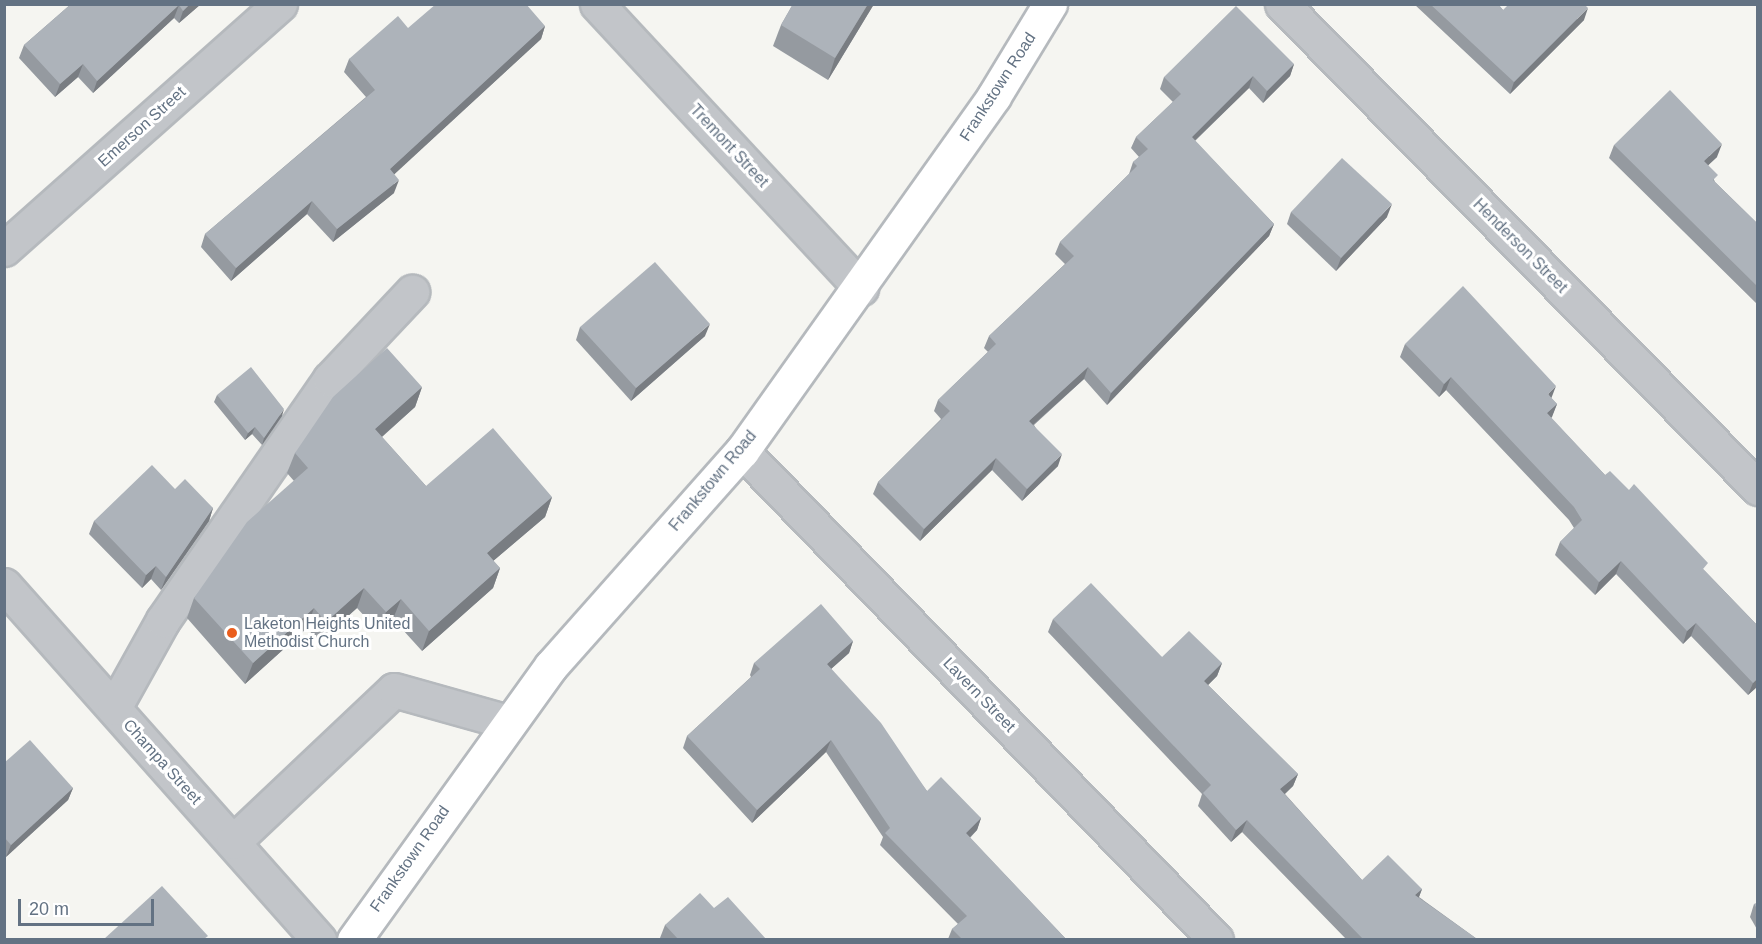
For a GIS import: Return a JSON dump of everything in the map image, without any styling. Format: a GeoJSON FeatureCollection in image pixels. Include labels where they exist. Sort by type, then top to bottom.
{"type":"FeatureCollection","features":[{"type":"Feature","properties":{"kind":"main road","name":"Frankstown Road"},"geometry":{"type":"LineString","coordinates":[[354,939],[508,722],[742,451],[861,288],[1050,4]]}},
{"type":"Feature","properties":{"kind":"street","name":"Emerson Street"},"geometry":{"type":"LineString","coordinates":[[4,249],[280,4]]}},
{"type":"Feature","properties":{"kind":"street","name":"Tremont Street"},"geometry":{"type":"LineString","coordinates":[[597,4],[861,288]]}},
{"type":"Feature","properties":{"kind":"street","name":"Henderson Street"},"geometry":{"type":"LineString","coordinates":[[1282,4],[1758,488]]}},
{"type":"Feature","properties":{"kind":"street"},"geometry":{"type":"LineString","coordinates":[[114,708],[163,620],[330,379],[412,292]]}},
{"type":"Feature","properties":{"kind":"street","name":"Lavern Street"},"geometry":{"type":"LineString","coordinates":[[742,451],[1216,939]]}},
{"type":"Feature","properties":{"kind":"street","name":"Champa Street"},"geometry":{"type":"LineString","coordinates":[[4,585],[319,939]]}},
{"type":"Feature","properties":{"kind":"street"},"geometry":{"type":"LineString","coordinates":[[233,842],[394,690],[508,722]]}},
{"type":"Feature","properties":{"kind":"building"},"geometry":{"type":"Polygon","coordinates":[[[71,4],[190,4],[183,11],[179,5],[97,81],[83,64],[60,84],[24,45],[71,4]]]}},
{"type":"Feature","properties":{"kind":"building"},"geometry":{"type":"Polygon","coordinates":[[[436,4],[526,4],[545,26],[390,169],[399,180],[337,229],[312,201],[236,268],[205,234],[375,90],[349,59],[398,16],[408,28],[436,4]]]}},
{"type":"Feature","properties":{"kind":"building"},"geometry":{"type":"Polygon","coordinates":[[[793,4],[868,4],[835,58],[781,25],[793,4]]]}},
{"type":"Feature","properties":{"kind":"building"},"geometry":{"type":"Polygon","coordinates":[[[1430,4],[1498,4],[1503,10],[1509,4],[1584,4],[1588,8],[1514,82],[1430,4]]]}},
{"type":"Feature","properties":{"kind":"building"},"geometry":{"type":"Polygon","coordinates":[[[1236,6],[1294,64],[1267,91],[1253,76],[1192,137],[1274,224],[1111,393],[1088,367],[1029,421],[1062,454],[1027,489],[996,458],[924,529],[878,482],[950,411],[938,400],[996,344],[989,336],[1074,256],[1060,242],[1137,166],[1133,162],[1148,149],[1136,137],[1181,94],[1164,77],[1236,6]]]}},
{"type":"Feature","properties":{"kind":"building"},"geometry":{"type":"Polygon","coordinates":[[[1670,90],[1722,144],[1704,161],[1718,175],[1713,180],[1758,224],[1758,287],[1614,145],[1670,90]]]}},
{"type":"Feature","properties":{"kind":"building"},"geometry":{"type":"Polygon","coordinates":[[[1342,158],[1392,204],[1341,258],[1291,212],[1342,158]]]}},
{"type":"Feature","properties":{"kind":"building"},"geometry":{"type":"Polygon","coordinates":[[[655,262],[710,324],[636,388],[580,327],[655,262]]]}},
{"type":"Feature","properties":{"kind":"building"},"geometry":{"type":"Polygon","coordinates":[[[1463,286],[1556,386],[1548,394],[1557,404],[1547,413],[1605,475],[1610,471],[1629,490],[1634,484],[1708,563],[1703,569],[1758,626],[1758,678],[1753,683],[1696,623],[1687,631],[1621,561],[1599,582],[1560,542],[1582,520],[1574,507],[1451,377],[1444,384],[1405,344],[1463,286]]]}},
{"type":"Feature","properties":{"kind":"building"},"geometry":{"type":"Polygon","coordinates":[[[387,348],[422,387],[375,429],[426,486],[493,428],[552,497],[487,553],[500,568],[429,631],[401,599],[386,612],[364,588],[326,622],[314,608],[253,663],[194,598],[247,522],[308,468],[295,453],[333,397],[387,348]]]}},
{"type":"Feature","properties":{"kind":"building"},"geometry":{"type":"Polygon","coordinates":[[[251,367],[284,409],[264,438],[255,427],[248,433],[217,395],[251,367]]]}},
{"type":"Feature","properties":{"kind":"building"},"geometry":{"type":"Polygon","coordinates":[[[152,465],[175,489],[185,479],[213,508],[166,577],[156,566],[146,575],[94,521],[152,465]]]}},
{"type":"Feature","properties":{"kind":"building"},"geometry":{"type":"Polygon","coordinates":[[[1091,583],[1162,657],[1189,631],[1222,663],[1204,681],[1298,774],[1280,789],[1362,880],[1388,855],[1422,889],[1415,895],[1477,939],[1363,939],[1247,820],[1236,830],[1203,793],[1211,785],[1053,619],[1091,583]]]}},
{"type":"Feature","properties":{"kind":"building"},"geometry":{"type":"Polygon","coordinates":[[[821,604],[853,641],[827,664],[881,723],[927,791],[941,777],[981,818],[966,833],[1066,939],[962,939],[952,929],[967,916],[885,833],[890,828],[831,740],[757,810],[687,736],[760,669],[754,663],[821,604]]]}},
{"type":"Feature","properties":{"kind":"building"},"geometry":{"type":"Polygon","coordinates":[[[30,740],[73,788],[11,845],[4,837],[4,763],[30,740]]]}},
{"type":"Feature","properties":{"kind":"building"},"geometry":{"type":"Polygon","coordinates":[[[162,886],[208,936],[204,939],[104,939],[162,886]]]}},
{"type":"Feature","properties":{"kind":"building"},"geometry":{"type":"Polygon","coordinates":[[[700,893],[714,908],[728,897],[766,939],[678,939],[665,925],[700,893]]]}},
{"type":"Feature","properties":{"kind":"place","name":"Laketon Heights United Methodist Church"},"geometry":{"type":"Point","coordinates":[232,633]}}]}
